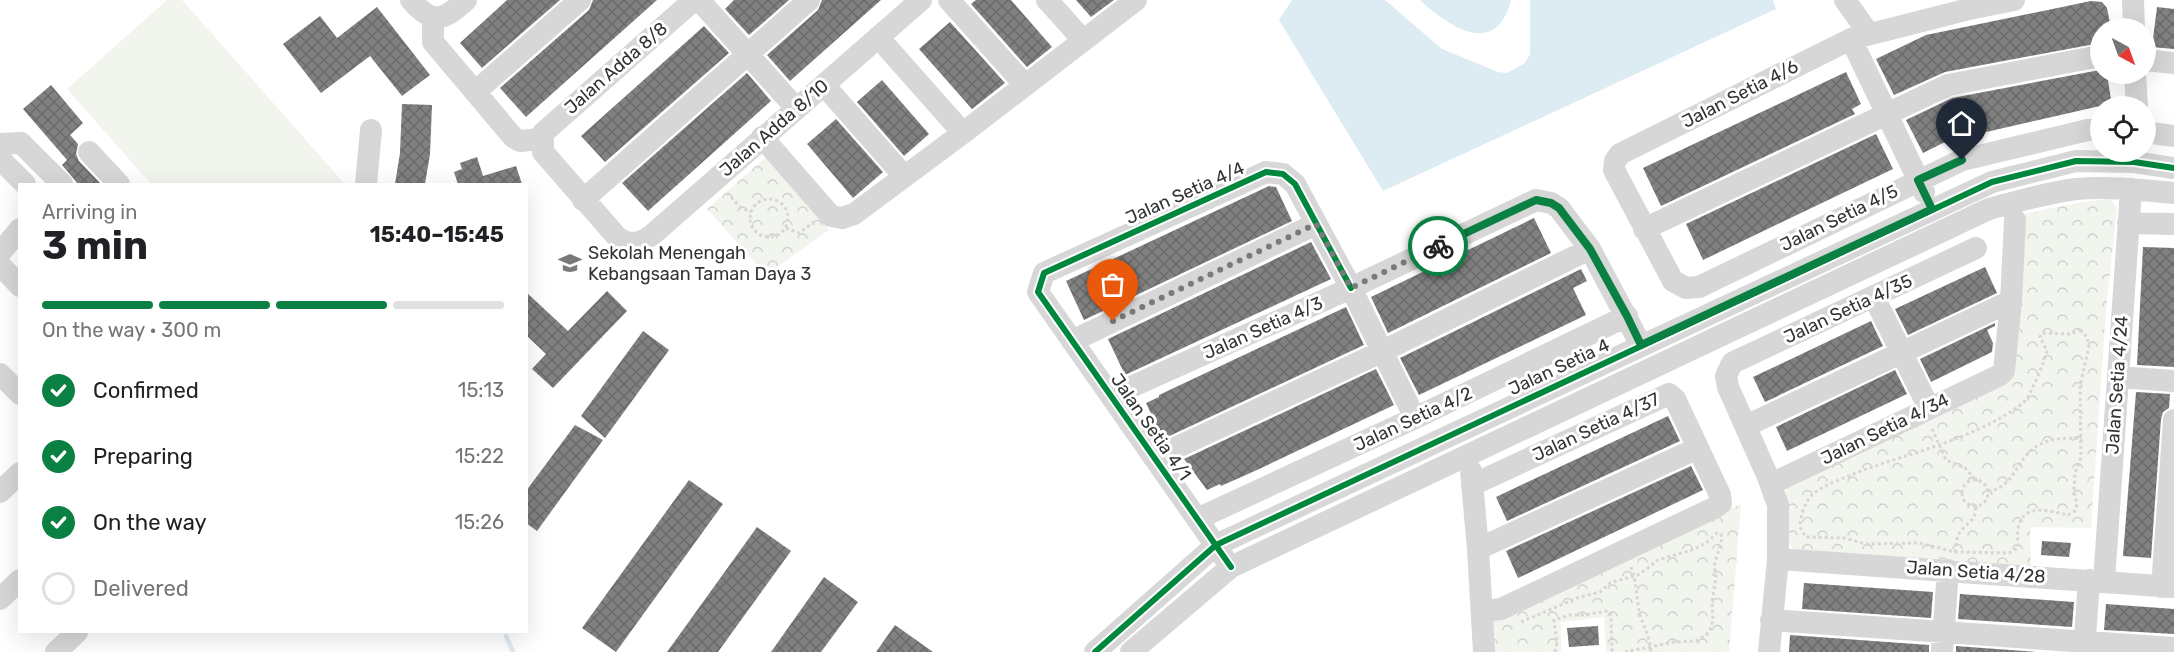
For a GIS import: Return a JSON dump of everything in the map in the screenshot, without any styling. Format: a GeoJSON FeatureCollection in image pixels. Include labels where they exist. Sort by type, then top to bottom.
{"type":"FeatureCollection","features":[{"type":"Feature","properties":{"kind":"street"},"geometry":{"type":"LineString","coordinates":[[411,0],[418,9],[433,17],[442,18],[466,0]]}},
{"type":"Feature","properties":{"kind":"street"},"geometry":{"type":"LineString","coordinates":[[475,92],[580,0]]}},
{"type":"Feature","properties":{"kind":"street","name":"Jalan Adda 8/8"},"geometry":{"type":"LineString","coordinates":[[542,139],[547,128],[694,0]]}},
{"type":"Feature","properties":{"kind":"street"},"geometry":{"type":"LineString","coordinates":[[699,0],[796,108]]}},
{"type":"Feature","properties":{"kind":"street"},"geometry":{"type":"LineString","coordinates":[[433,17],[433,42],[513,137],[520,141],[542,139],[543,152],[583,200],[809,0]]}},
{"type":"Feature","properties":{"kind":"street"},"geometry":{"type":"LineString","coordinates":[[949,0],[1025,85]]}},
{"type":"Feature","properties":{"kind":"street"},"geometry":{"type":"LineString","coordinates":[[1047,0],[1083,40]]}},
{"type":"Feature","properties":{"kind":"street"},"geometry":{"type":"LineString","coordinates":[[762,137],[834,215],[854,214],[1136,0]]}},
{"type":"Feature","properties":{"kind":"street"},"geometry":{"type":"LineString","coordinates":[[1845,0],[1886,113],[1943,231]]}},
{"type":"Feature","properties":{"kind":"street","name":"Jalan Setia 4/6"},"geometry":{"type":"LineString","coordinates":[[1686,288],[1673,281],[1614,170],[1615,161],[1620,154],[1860,37],[2014,0]]}},
{"type":"Feature","properties":{"kind":"street"},"geometry":{"type":"LineString","coordinates":[[2133,0],[2134,18]]}},
{"type":"Feature","properties":{"kind":"street","name":"Jalan Adda 8/10"},"geometry":{"type":"LineString","coordinates":[[583,200],[616,237],[623,242],[642,243],[878,37],[911,3]]}},
{"type":"Feature","properties":{"kind":"street"},"geometry":{"type":"LineString","coordinates":[[878,37],[963,133]]}},
{"type":"Feature","properties":{"kind":"street"},"geometry":{"type":"LineString","coordinates":[[1644,229],[1948,85],[2090,58]]}},
{"type":"Feature","properties":{"kind":"street"},"geometry":{"type":"LineString","coordinates":[[2156,61],[2174,63]]}},
{"type":"Feature","properties":{"kind":"street"},"geometry":{"type":"LineString","coordinates":[[824,85],[904,176]]}},
{"type":"Feature","properties":{"kind":"street"},"geometry":{"type":"LineString","coordinates":[[366,183],[371,130]]}},
{"type":"Feature","properties":{"kind":"street","name":"Jalan Setia 4/5"},"geometry":{"type":"LineString","coordinates":[[1686,288],[1699,286],[1962,160],[2090,130]]}},
{"type":"Feature","properties":{"kind":"street"},"geometry":{"type":"LineString","coordinates":[[2156,134],[2174,136]]}},
{"type":"Feature","properties":{"kind":"street"},"geometry":{"type":"LineString","coordinates":[[0,144],[21,143],[61,183]]}},
{"type":"Feature","properties":{"kind":"street"},"geometry":{"type":"LineString","coordinates":[[88,152],[118,183]]}},
{"type":"Feature","properties":{"kind":"street"},"geometry":{"type":"LineString","coordinates":[[0,159],[24,183]]}},
{"type":"Feature","properties":{"kind":"street","name":"Jalan Setia 4"},"geometry":{"type":"LineString","coordinates":[[1095,652],[1216,545],[1992,182],[2076,161],[2134,162],[2174,168]]}},
{"type":"Feature","properties":{"kind":"street","name":"Jalan Setia 4/4"},"geometry":{"type":"LineString","coordinates":[[1044,273],[1266,172],[1283,174],[1295,184],[1351,288],[1415,418]]}},
{"type":"Feature","properties":{"kind":"street"},"geometry":{"type":"LineString","coordinates":[[1131,652],[1231,567],[1989,209],[2036,196],[2078,189],[2131,189],[2174,193]]}},
{"type":"Feature","properties":{"kind":"street","name":"Jalan Setia 4/24"},"geometry":{"type":"LineString","coordinates":[[2085,647],[2096,581],[2118,377],[2131,189]]}},
{"type":"Feature","properties":{"kind":"street","name":"Jalan Setia 4/3"},"geometry":{"type":"LineString","coordinates":[[1111,396],[1351,288],[1536,200],[1551,203],[1559,208],[1590,249],[1641,345]]}},
{"type":"Feature","properties":{"kind":"street"},"geometry":{"type":"LineString","coordinates":[[1769,652],[1778,559],[1778,505],[1746,426],[2011,301],[2015,220]]}},
{"type":"Feature","properties":{"kind":"street"},"geometry":{"type":"LineString","coordinates":[[2128,223],[2174,224]]}},
{"type":"Feature","properties":{"kind":"street"},"geometry":{"type":"LineString","coordinates":[[1072,340],[1316,224]]}},
{"type":"Feature","properties":{"kind":"street"},"geometry":{"type":"LineString","coordinates":[[0,253],[18,231]]}},
{"type":"Feature","properties":{"kind":"street"},"geometry":{"type":"LineString","coordinates":[[1154,458],[1381,352],[1590,249]]}},
{"type":"Feature","properties":{"kind":"street","name":"Jalan Setia 4/35"},"geometry":{"type":"LineString","coordinates":[[1746,426],[1728,387],[1726,376],[1732,363],[1976,249]]}},
{"type":"Feature","properties":{"kind":"street"},"geometry":{"type":"LineString","coordinates":[[0,266],[18,284]]}},
{"type":"Feature","properties":{"kind":"street","name":"Jalan Setia 4/1"},"geometry":{"type":"LineString","coordinates":[[1044,273],[1038,292],[1231,567]]}},
{"type":"Feature","properties":{"kind":"street"},"geometry":{"type":"LineString","coordinates":[[1874,297],[1930,417]]}},
{"type":"Feature","properties":{"kind":"street","name":"Jalan Setia 4/34"},"geometry":{"type":"LineString","coordinates":[[1771,484],[1930,417],[2000,375],[2006,366],[2011,301]]}},
{"type":"Feature","properties":{"kind":"street","name":"Jalan Setia 4/2"},"geometry":{"type":"LineString","coordinates":[[1197,519],[1627,316]]}},
{"type":"Feature","properties":{"kind":"street"},"geometry":{"type":"LineString","coordinates":[[2118,377],[2174,381]]}},
{"type":"Feature","properties":{"kind":"street","name":"Jalan Setia 4/37"},"geometry":{"type":"LineString","coordinates":[[1472,485],[1669,394],[1675,399],[1720,495],[1721,503],[1502,609],[1482,611]]}},
{"type":"Feature","properties":{"kind":"street"},"geometry":{"type":"LineString","coordinates":[[2168,587],[2174,420]]}},
{"type":"Feature","properties":{"kind":"street"},"geometry":{"type":"LineString","coordinates":[[1478,549],[1698,448]]}},
{"type":"Feature","properties":{"kind":"street"},"geometry":{"type":"LineString","coordinates":[[1469,455],[1478,549],[1484,652]]}},
{"type":"Feature","properties":{"kind":"street"},"geometry":{"type":"LineString","coordinates":[[0,492],[18,475]]}},
{"type":"Feature","properties":{"kind":"street","name":"Jalan Setia 4/28"},"geometry":{"type":"LineString","coordinates":[[1778,559],[1952,561],[2096,581],[2168,587]]}},
{"type":"Feature","properties":{"kind":"street"},"geometry":{"type":"LineString","coordinates":[[1943,642],[1952,561]]}},
{"type":"Feature","properties":{"kind":"street"},"geometry":{"type":"LineString","coordinates":[[0,599],[18,582]]}},
{"type":"Feature","properties":{"kind":"street"},"geometry":{"type":"LineString","coordinates":[[1771,620],[1943,642],[2174,648]]}},
{"type":"Feature","properties":{"kind":"street"},"geometry":{"type":"LineString","coordinates":[[56,652],[76,633]]}},
{"type":"Feature","properties":{"kind":"path"},"geometry":{"type":"LineString","coordinates":[[715,179],[741,208],[751,212]]}},
{"type":"Feature","properties":{"kind":"path"},"geometry":{"type":"LineString","coordinates":[[762,200],[776,200],[786,208],[788,221],[786,228],[776,236],[762,236],[752,228],[751,212],[762,200]]}},
{"type":"Feature","properties":{"kind":"path"},"geometry":{"type":"LineString","coordinates":[[786,228],[799,232],[834,215]]}},
{"type":"Feature","properties":{"kind":"path"},"geometry":{"type":"LineString","coordinates":[[2080,330],[2088,337],[2089,346],[2080,386],[2082,439],[2081,457],[2075,472],[2074,491],[2077,504],[2074,511],[2068,515],[2036,509],[2026,513],[2020,519],[2017,530],[2018,548],[2009,553],[1952,561],[1919,543],[1866,544],[1844,538],[1806,537],[1801,529],[1801,519],[1812,495],[1839,480],[1940,446],[1968,435],[2024,403],[2042,368],[2047,351],[2040,338],[2042,333],[2071,334],[2080,330]]}},
{"type":"Feature","properties":{"kind":"path"},"geometry":{"type":"LineString","coordinates":[[1930,417],[1946,460],[1965,468],[1973,477],[1972,480]]}},
{"type":"Feature","properties":{"kind":"path"},"geometry":{"type":"LineString","coordinates":[[1988,491],[2004,487],[2024,456],[2033,447],[2049,440],[2082,439]]}},
{"type":"Feature","properties":{"kind":"path"},"geometry":{"type":"LineString","coordinates":[[1972,480],[1984,484],[1988,491],[1986,500],[1975,506],[1967,503],[1962,492],[1965,484],[1972,480]]}},
{"type":"Feature","properties":{"kind":"path"},"geometry":{"type":"LineString","coordinates":[[1952,561],[1959,532],[1972,521],[1976,511],[1975,506]]}},
{"type":"Feature","properties":{"kind":"path"},"geometry":{"type":"LineString","coordinates":[[1520,622],[1577,598],[1600,592],[1610,583],[1640,574],[1658,560],[1692,550],[1707,543],[1717,533],[1721,534],[1722,539],[1714,566],[1715,589],[1710,630],[1696,642],[1674,642],[1625,652]]}},
{"type":"Feature","properties":{"kind":"path"},"geometry":{"type":"LineString","coordinates":[[1630,566],[1634,574],[1640,614],[1651,652]]}},
{"type":"Feature","properties":{"kind":"path"},"geometry":{"type":"LineString","coordinates":[[1555,652],[1557,642],[1554,620],[1570,615],[1608,611],[1611,615],[1612,650],[1614,652]]}},
{"type":"Feature","properties":{"kind":"green space"},"geometry":{"type":"Polygon","coordinates":[[[167,0],[182,0],[344,183],[150,183],[67,89],[167,0]]]}},
{"type":"Feature","properties":{"kind":"green space"},"geometry":{"type":"Polygon","coordinates":[[[767,156],[829,230],[766,275],[707,209],[767,156]]]}},
{"type":"Feature","properties":{"kind":"green space"},"geometry":{"type":"Polygon","coordinates":[[[2111,199],[2117,209],[2106,310],[2091,528],[2030,527],[2031,566],[1793,550],[1786,535],[1786,488],[2005,379],[2023,214],[2082,202],[2111,199]]]}},
{"type":"Feature","properties":{"kind":"green space"},"geometry":{"type":"Polygon","coordinates":[[[1741,504],[1729,652],[1606,652],[1604,617],[1561,622],[1561,652],[1490,652],[1490,625],[1494,620],[1741,504]]]}},
{"type":"Feature","properties":{"kind":"shaded area"},"geometry":{"type":"Polygon","coordinates":[[[1292,0],[1385,0],[1442,49],[1498,72],[1507,73],[1525,63],[1530,54],[1530,0],[1773,0],[1776,9],[1383,191],[1279,20],[1292,0]]]}},
{"type":"Feature","properties":{"kind":"shaded area"},"geometry":{"type":"Polygon","coordinates":[[[1420,0],[1511,0],[1504,18],[1495,29],[1483,33],[1471,32],[1444,20],[1420,0]]]}},
{"type":"Feature","properties":{"kind":"building"},"geometry":{"type":"Polygon","coordinates":[[[507,0],[560,0],[482,68],[460,43],[507,0]]]}},
{"type":"Feature","properties":{"kind":"building"},"geometry":{"type":"Polygon","coordinates":[[[593,0],[657,0],[526,117],[500,88],[589,10],[593,0]]]}},
{"type":"Feature","properties":{"kind":"building"},"geometry":{"type":"Polygon","coordinates":[[[734,0],[789,0],[749,35],[725,9],[734,0]]]}},
{"type":"Feature","properties":{"kind":"building"},"geometry":{"type":"Polygon","coordinates":[[[822,0],[881,0],[790,81],[767,55],[818,10],[822,0]]]}},
{"type":"Feature","properties":{"kind":"building"},"geometry":{"type":"Polygon","coordinates":[[[976,0],[1011,0],[1052,47],[1027,67],[971,4],[976,0]]]}},
{"type":"Feature","properties":{"kind":"building"},"geometry":{"type":"Polygon","coordinates":[[[1076,0],[1114,0],[1091,17],[1076,0]]]}},
{"type":"Feature","properties":{"kind":"building"},"geometry":{"type":"Polygon","coordinates":[[[2091,1],[2102,2],[2107,8],[2109,18],[2090,18],[2090,45],[1945,72],[1894,95],[1876,59],[1926,35],[2091,1]]]}},
{"type":"Feature","properties":{"kind":"building"},"geometry":{"type":"Polygon","coordinates":[[[377,7],[430,75],[402,96],[370,56],[321,93],[283,44],[320,16],[337,38],[377,7]]]}},
{"type":"Feature","properties":{"kind":"building"},"geometry":{"type":"Polygon","coordinates":[[[2157,7],[2174,9],[2174,49],[2156,47],[2157,7]]]}},
{"type":"Feature","properties":{"kind":"building"},"geometry":{"type":"Polygon","coordinates":[[[950,22],[1005,83],[972,109],[919,49],[950,22]]]}},
{"type":"Feature","properties":{"kind":"building"},"geometry":{"type":"Polygon","coordinates":[[[704,26],[729,53],[605,162],[581,136],[704,26]]]}},
{"type":"Feature","properties":{"kind":"building"},"geometry":{"type":"Polygon","coordinates":[[[1846,72],[1861,104],[1852,109],[1855,114],[1661,206],[1643,168],[1846,72]]]}},
{"type":"Feature","properties":{"kind":"building"},"geometry":{"type":"Polygon","coordinates":[[[2090,72],[2090,84],[2109,84],[2110,96],[2090,96],[2090,108],[1947,141],[1923,153],[1906,120],[1952,98],[2090,72]]]}},
{"type":"Feature","properties":{"kind":"building"},"geometry":{"type":"Polygon","coordinates":[[[747,73],[771,101],[648,211],[622,183],[747,73]]]}},
{"type":"Feature","properties":{"kind":"building"},"geometry":{"type":"Polygon","coordinates":[[[882,80],[929,134],[904,156],[857,102],[882,80]]]}},
{"type":"Feature","properties":{"kind":"building"},"geometry":{"type":"Polygon","coordinates":[[[51,85],[83,123],[70,135],[78,144],[76,154],[79,161],[100,183],[77,183],[62,165],[67,160],[23,109],[51,85]]]}},
{"type":"Feature","properties":{"kind":"building"},"geometry":{"type":"Polygon","coordinates":[[[402,104],[432,105],[430,154],[425,183],[395,183],[400,153],[402,104]]]}},
{"type":"Feature","properties":{"kind":"building"},"geometry":{"type":"Polygon","coordinates":[[[836,119],[883,172],[853,198],[807,144],[836,119]]]}},
{"type":"Feature","properties":{"kind":"building"},"geometry":{"type":"Polygon","coordinates":[[[1876,134],[1893,169],[1703,260],[1686,224],[1876,134]]]}},
{"type":"Feature","properties":{"kind":"building"},"geometry":{"type":"Polygon","coordinates":[[[477,157],[483,176],[516,166],[522,183],[458,183],[454,172],[462,169],[460,163],[477,157]]]}},
{"type":"Feature","properties":{"kind":"building"},"geometry":{"type":"Polygon","coordinates":[[[1269,186],[1276,187],[1292,221],[1084,320],[1066,281],[1269,186]]]}},
{"type":"Feature","properties":{"kind":"building"},"geometry":{"type":"Polygon","coordinates":[[[1534,218],[1551,253],[1388,333],[1371,297],[1534,218]]]}},
{"type":"Feature","properties":{"kind":"building"},"geometry":{"type":"Polygon","coordinates":[[[1311,242],[1331,279],[1125,375],[1108,339],[1311,242]]]}},
{"type":"Feature","properties":{"kind":"building"},"geometry":{"type":"Polygon","coordinates":[[[2143,247],[2174,248],[2174,367],[2137,365],[2143,247]]]}},
{"type":"Feature","properties":{"kind":"building"},"geometry":{"type":"Polygon","coordinates":[[[1985,267],[1997,293],[1908,335],[1895,309],[1985,267]]]}},
{"type":"Feature","properties":{"kind":"building"},"geometry":{"type":"Polygon","coordinates":[[[1581,269],[1587,281],[1573,288],[1586,315],[1419,395],[1400,358],[1581,269]]]}},
{"type":"Feature","properties":{"kind":"building"},"geometry":{"type":"Polygon","coordinates":[[[607,291],[627,311],[553,388],[532,369],[546,354],[528,337],[528,294],[568,331],[607,291]]]}},
{"type":"Feature","properties":{"kind":"building"},"geometry":{"type":"Polygon","coordinates":[[[1346,307],[1364,345],[1163,439],[1146,403],[1346,307]]]}},
{"type":"Feature","properties":{"kind":"building"},"geometry":{"type":"Polygon","coordinates":[[[1871,321],[1883,346],[1765,402],[1753,377],[1871,321]]]}},
{"type":"Feature","properties":{"kind":"building"},"geometry":{"type":"Polygon","coordinates":[[[1995,323],[1995,326],[1987,330],[1993,343],[1992,352],[1931,382],[1920,359],[1995,323]]]}},
{"type":"Feature","properties":{"kind":"building"},"geometry":{"type":"Polygon","coordinates":[[[643,331],[669,350],[605,438],[581,416],[643,331]]]}},
{"type":"Feature","properties":{"kind":"building"},"geometry":{"type":"Polygon","coordinates":[[[1376,369],[1394,405],[1257,470],[1207,490],[1184,459],[1376,369]]]}},
{"type":"Feature","properties":{"kind":"building"},"geometry":{"type":"Polygon","coordinates":[[[1895,370],[1907,394],[1787,451],[1776,427],[1895,370]]]}},
{"type":"Feature","properties":{"kind":"building"},"geometry":{"type":"Polygon","coordinates":[[[2136,392],[2170,394],[2169,408],[2163,412],[2161,419],[2151,558],[2123,556],[2136,392]]]}},
{"type":"Feature","properties":{"kind":"building"},"geometry":{"type":"Polygon","coordinates":[[[1668,416],[1680,441],[1507,521],[1496,497],[1668,416]]]}},
{"type":"Feature","properties":{"kind":"building"},"geometry":{"type":"Polygon","coordinates":[[[575,425],[603,440],[537,531],[528,524],[528,488],[575,425]]]}},
{"type":"Feature","properties":{"kind":"building"},"geometry":{"type":"Polygon","coordinates":[[[1691,466],[1703,490],[1518,578],[1506,551],[1691,466]]]}},
{"type":"Feature","properties":{"kind":"building"},"geometry":{"type":"Polygon","coordinates":[[[689,480],[723,504],[616,652],[582,628],[689,480]]]}},
{"type":"Feature","properties":{"kind":"building"},"geometry":{"type":"Polygon","coordinates":[[[757,527],[791,551],[718,652],[667,652],[757,527]]]}},
{"type":"Feature","properties":{"kind":"building"},"geometry":{"type":"Polygon","coordinates":[[[2042,541],[2071,543],[2069,557],[2041,555],[2042,541]]]}},
{"type":"Feature","properties":{"kind":"building"},"geometry":{"type":"Polygon","coordinates":[[[824,577],[858,602],[821,652],[771,652],[824,577]]]}},
{"type":"Feature","properties":{"kind":"building"},"geometry":{"type":"Polygon","coordinates":[[[1804,583],[1933,592],[1931,618],[1802,609],[1804,583]]]}},
{"type":"Feature","properties":{"kind":"building"},"geometry":{"type":"Polygon","coordinates":[[[1960,594],[2074,602],[2072,627],[1958,619],[1960,594]]]}},
{"type":"Feature","properties":{"kind":"building"},"geometry":{"type":"Polygon","coordinates":[[[2106,604],[2174,609],[2174,634],[2104,630],[2106,604]]]}},
{"type":"Feature","properties":{"kind":"building"},"geometry":{"type":"Polygon","coordinates":[[[895,625],[933,652],[876,652],[895,625]]]}},
{"type":"Feature","properties":{"kind":"building"},"geometry":{"type":"Polygon","coordinates":[[[1598,626],[1599,645],[1569,647],[1567,628],[1598,626]]]}},
{"type":"Feature","properties":{"kind":"building"},"geometry":{"type":"Polygon","coordinates":[[[1790,635],[1929,645],[1929,652],[1789,652],[1790,635]]]}},
{"type":"Feature","properties":{"kind":"building"},"geometry":{"type":"Polygon","coordinates":[[[1956,646],[2037,652],[1956,652],[1956,646]]]}},
{"type":"Feature","properties":{"kind":"waterway"},"geometry":{"type":"LineString","coordinates":[[506,636],[513,652]]}},
{"type":"Feature","properties":{"kind":"cycle path"},"geometry":{"type":"LineString","coordinates":[[1095,652],[1216,545],[1992,182],[2076,161],[2134,162],[2174,168]]}},
{"type":"Feature","properties":{"kind":"cycle path"},"geometry":{"type":"LineString","coordinates":[[1231,567],[1038,292],[1044,273],[1266,172],[1283,174],[1295,184],[1351,288]]}},
{"type":"Feature","properties":{"kind":"way so far"},"geometry":{"type":"LineString","coordinates":[[1113,321],[1316,224],[1351,288],[1438,246]]}},
{"type":"Feature","properties":{"kind":"place","name":"Sekolah Menengah Kebangsaan Taman Daya 3"},"geometry":{"type":"Point","coordinates":[570,263]}},
{"type":"Feature","properties":{"kind":"route"},"geometry":{"type":"LineString","coordinates":[[1438,246],[1536,200],[1551,203],[1559,208],[1590,249],[1641,345],[1932,209],[1918,180],[1962,160]]}}]}
